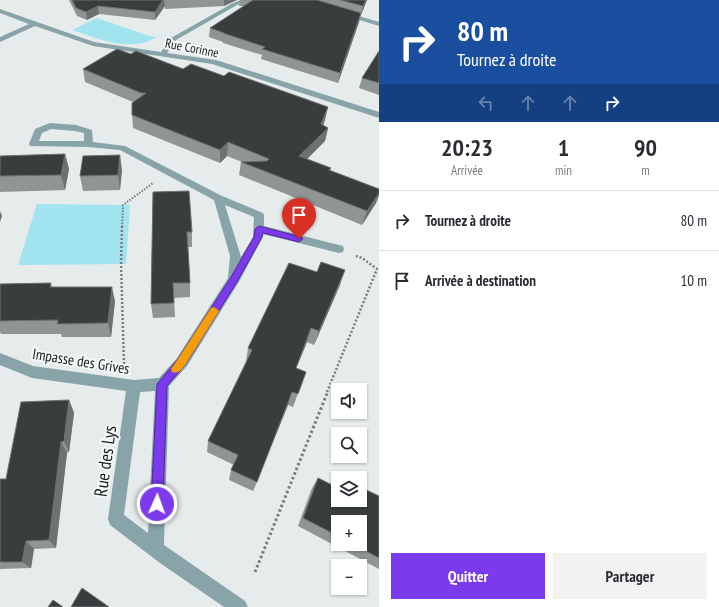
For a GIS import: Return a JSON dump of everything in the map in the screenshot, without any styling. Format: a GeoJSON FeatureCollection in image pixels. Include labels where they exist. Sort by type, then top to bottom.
{"type":"FeatureCollection","features":[{"type":"Feature","properties":{"kind":"street"},"geometry":{"type":"LineString","coordinates":[[164,54],[173,39],[235,4],[247,0]]}},
{"type":"Feature","properties":{"kind":"street","name":"Rue Corinne"},"geometry":{"type":"LineString","coordinates":[[0,11],[93,44],[213,62],[379,115]]}},
{"type":"Feature","properties":{"kind":"street"},"geometry":{"type":"LineString","coordinates":[[339,12],[371,19],[379,24]]}},
{"type":"Feature","properties":{"kind":"street"},"geometry":{"type":"LineString","coordinates":[[0,40],[36,23]]}},
{"type":"Feature","properties":{"kind":"street"},"geometry":{"type":"LineString","coordinates":[[88,144],[90,132],[76,128],[50,126],[38,131],[33,144],[88,144],[122,148],[218,198],[259,215],[258,237],[234,279],[182,362],[162,384],[156,549]]}},
{"type":"Feature","properties":{"kind":"street"},"geometry":{"type":"LineString","coordinates":[[218,198],[236,256],[234,279]]}},
{"type":"Feature","properties":{"kind":"street"},"geometry":{"type":"LineString","coordinates":[[259,229],[338,249]]}},
{"type":"Feature","properties":{"kind":"street","name":"Impasse des Grives"},"geometry":{"type":"LineString","coordinates":[[0,359],[32,372],[129,386]]}},
{"type":"Feature","properties":{"kind":"street"},"geometry":{"type":"LineString","coordinates":[[129,386],[162,384]]}},
{"type":"Feature","properties":{"kind":"street","name":"Rue des Lys"},"geometry":{"type":"LineString","coordinates":[[129,386],[116,519],[156,549],[240,607]]}},
{"type":"Feature","properties":{"kind":"path"},"geometry":{"type":"LineString","coordinates":[[129,386],[121,263],[123,205],[168,172]]}},
{"type":"Feature","properties":{"kind":"path"},"geometry":{"type":"LineString","coordinates":[[255,572],[377,269],[362,258],[338,249]]}},
{"type":"Feature","properties":{"kind":"shaded area"},"geometry":{"type":"Polygon","coordinates":[[[97,18],[149,36],[157,37],[146,42],[125,44],[114,43],[72,30],[97,18]]]}},
{"type":"Feature","properties":{"kind":"shaded area"},"geometry":{"type":"Polygon","coordinates":[[[37,204],[130,205],[126,264],[18,265],[37,204]]]}},
{"type":"Feature","properties":{"kind":"building"},"geometry":{"type":"Polygon","coordinates":[[[72,0],[163,0],[155,12],[98,6],[86,12],[76,8],[72,0]]]}},
{"type":"Feature","properties":{"kind":"building"},"geometry":{"type":"Polygon","coordinates":[[[253,0],[317,0],[361,13],[340,73],[262,49],[265,47],[210,28],[253,0]]]}},
{"type":"Feature","properties":{"kind":"building"},"geometry":{"type":"Polygon","coordinates":[[[340,0],[366,0],[363,6],[340,0]]]}},
{"type":"Feature","properties":{"kind":"building"},"geometry":{"type":"Polygon","coordinates":[[[117,49],[131,54],[136,51],[183,69],[191,64],[224,76],[229,72],[328,107],[321,124],[328,128],[299,156],[331,168],[329,170],[379,189],[379,193],[367,211],[241,162],[267,161],[269,159],[228,142],[220,150],[132,115],[132,103],[146,93],[141,93],[83,69],[117,49]]]}},
{"type":"Feature","properties":{"kind":"building"},"geometry":{"type":"Polygon","coordinates":[[[379,51],[379,83],[362,78],[379,51]]]}},
{"type":"Feature","properties":{"kind":"building"},"geometry":{"type":"Polygon","coordinates":[[[65,154],[61,175],[0,176],[0,156],[65,154]]]}},
{"type":"Feature","properties":{"kind":"building"},"geometry":{"type":"Polygon","coordinates":[[[120,155],[118,175],[80,176],[83,156],[120,155]]]}},
{"type":"Feature","properties":{"kind":"building"},"geometry":{"type":"Polygon","coordinates":[[[189,191],[192,232],[187,232],[190,283],[173,283],[174,303],[151,304],[153,192],[189,191]]]}},
{"type":"Feature","properties":{"kind":"building"},"geometry":{"type":"Polygon","coordinates":[[[321,262],[345,270],[319,331],[311,328],[296,368],[306,372],[298,394],[292,392],[257,482],[231,470],[238,455],[208,441],[252,350],[248,348],[289,263],[317,272],[321,262]]]}},
{"type":"Feature","properties":{"kind":"building"},"geometry":{"type":"Polygon","coordinates":[[[51,283],[50,287],[112,287],[108,323],[57,324],[58,320],[0,321],[0,284],[51,283]]]}},
{"type":"Feature","properties":{"kind":"building"},"geometry":{"type":"Polygon","coordinates":[[[69,400],[64,441],[61,442],[49,540],[26,541],[22,562],[0,562],[0,479],[6,479],[21,402],[69,400]]]}},
{"type":"Feature","properties":{"kind":"building"},"geometry":{"type":"Polygon","coordinates":[[[318,478],[331,484],[331,507],[367,507],[367,490],[379,496],[379,558],[366,551],[367,515],[331,515],[331,532],[303,518],[318,478]]]}},
{"type":"Feature","properties":{"kind":"building"},"geometry":{"type":"Polygon","coordinates":[[[82,588],[109,607],[71,607],[82,588]]]}},
{"type":"Feature","properties":{"kind":"building"},"geometry":{"type":"Polygon","coordinates":[[[53,600],[63,607],[48,607],[53,600]]]}},
{"type":"Feature","properties":{"kind":"slow traffic"},"geometry":{"type":"LineString","coordinates":[[176,369],[214,311]]}},
{"type":"Feature","properties":{"kind":"route"},"geometry":{"type":"LineString","coordinates":[[157,504],[162,384],[182,362],[234,279],[258,237],[259,229],[299,239]]}}]}
